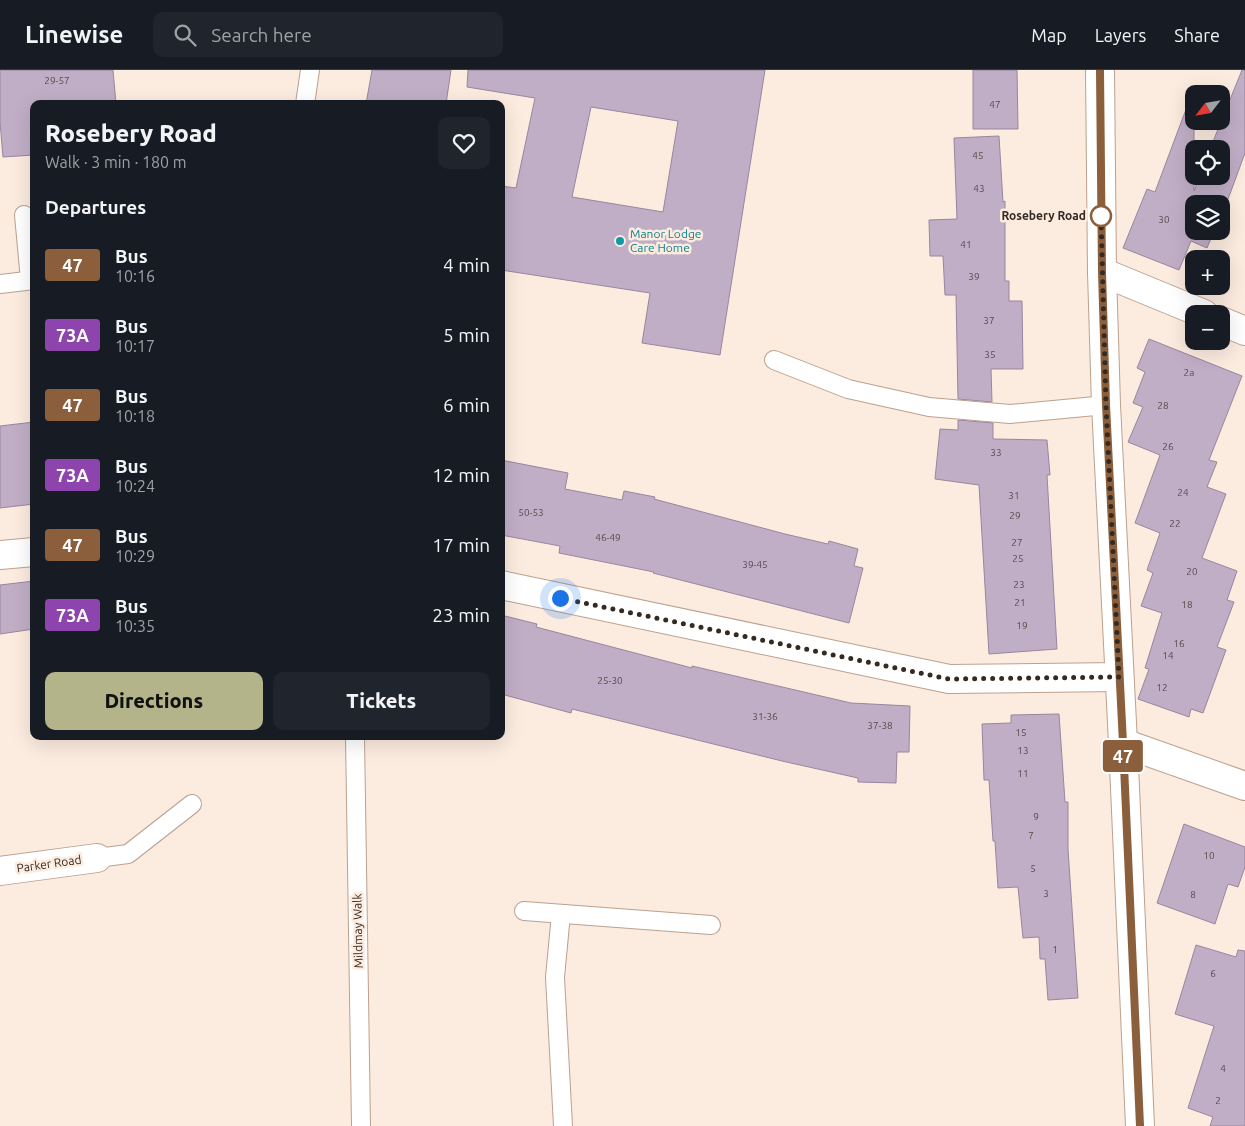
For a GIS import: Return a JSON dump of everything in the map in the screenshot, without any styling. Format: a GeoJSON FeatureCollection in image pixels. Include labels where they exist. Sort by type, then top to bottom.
{"type":"FeatureCollection","features":[{"type":"Feature","properties":{"kind":"street"},"geometry":{"type":"LineString","coordinates":[[1100,70],[1102,272],[1106,405],[1140,1126]]}},
{"type":"Feature","properties":{"kind":"street"},"geometry":{"type":"LineString","coordinates":[[1102,272],[1185,306]]}},
{"type":"Feature","properties":{"kind":"street"},"geometry":{"type":"LineString","coordinates":[[1230,324],[1245,330]]}},
{"type":"Feature","properties":{"kind":"street"},"geometry":{"type":"LineString","coordinates":[[0,555],[30,552]]}},
{"type":"Feature","properties":{"kind":"street"},"geometry":{"type":"LineString","coordinates":[[505,586],[949,679],[1119,677]]}},
{"type":"Feature","properties":{"kind":"street"},"geometry":{"type":"LineString","coordinates":[[1123,743],[1245,786]]}},
{"type":"Feature","properties":{"kind":"street","name":"Parker Road"},"geometry":{"type":"LineString","coordinates":[[0,871],[97,858]]}},
{"type":"Feature","properties":{"kind":"lane"},"geometry":{"type":"LineString","coordinates":[[306,100],[310,70]]}},
{"type":"Feature","properties":{"kind":"lane"},"geometry":{"type":"LineString","coordinates":[[24,215],[30,264]]}},
{"type":"Feature","properties":{"kind":"lane"},"geometry":{"type":"LineString","coordinates":[[0,284],[30,280]]}},
{"type":"Feature","properties":{"kind":"lane"},"geometry":{"type":"LineString","coordinates":[[774,360],[848,388],[929,407],[1010,414],[1106,405]]}},
{"type":"Feature","properties":{"kind":"lane","name":"Mildmay Walk"},"geometry":{"type":"LineString","coordinates":[[356,740],[361,1126]]}},
{"type":"Feature","properties":{"kind":"lane"},"geometry":{"type":"LineString","coordinates":[[97,858],[128,854],[192,804]]}},
{"type":"Feature","properties":{"kind":"lane"},"geometry":{"type":"LineString","coordinates":[[524,911],[711,925]]}},
{"type":"Feature","properties":{"kind":"lane"},"geometry":{"type":"LineString","coordinates":[[560,914],[555,976],[563,1126]]}},
{"type":"Feature","properties":{"kind":"building"},"geometry":{"type":"Polygon","coordinates":[[[0,70],[113,70],[116,100],[30,100],[30,155],[3,157],[0,122],[0,70]]]}},
{"type":"Feature","properties":{"kind":"building"},"geometry":{"type":"Polygon","coordinates":[[[372,70],[451,70],[447,100],[367,100],[372,70]]]}},
{"type":"Feature","properties":{"kind":"building","name":"Manor Lodge Care Home"},"geometry":{"type":"Polygon","coordinates":[[[468,70],[765,70],[720,355],[642,343],[650,293],[505,271],[505,187],[516,188],[535,98],[467,87],[468,70]],[[591,107],[572,197],[663,212],[678,121],[591,107]]]}},
{"type":"Feature","properties":{"kind":"building"},"geometry":{"type":"Polygon","coordinates":[[[973,70],[1017,70],[1018,129],[973,129],[973,70]]]}},
{"type":"Feature","properties":{"kind":"building"},"geometry":{"type":"Polygon","coordinates":[[[1242,70],[1245,70],[1245,153],[1230,195],[1185,195],[1185,240],[1210,240],[1207,248],[1191,241],[1187,250],[1185,250],[1185,256],[1179,270],[1123,248],[1147,189],[1155,192],[1185,112],[1185,130],[1194,130],[1194,140],[1185,140],[1185,185],[1194,185],[1194,191],[1196,185],[1230,185],[1230,140],[1214,140],[1218,130],[1230,130],[1230,100],[1242,70]]]}},
{"type":"Feature","properties":{"kind":"building"},"geometry":{"type":"Polygon","coordinates":[[[999,136],[1003,202],[1005,201],[1005,281],[1009,281],[1009,301],[1022,301],[1023,369],[991,369],[992,402],[958,399],[956,295],[945,295],[943,256],[930,256],[929,220],[957,219],[954,138],[999,136]]]}},
{"type":"Feature","properties":{"kind":"building"},"geometry":{"type":"Polygon","coordinates":[[[1149,339],[1242,376],[1209,460],[1217,462],[1207,487],[1226,494],[1202,558],[1237,571],[1227,600],[1234,602],[1217,647],[1226,650],[1203,713],[1191,709],[1189,717],[1138,699],[1149,669],[1145,668],[1162,613],[1141,606],[1153,573],[1147,570],[1160,533],[1135,523],[1160,455],[1128,442],[1143,407],[1133,403],[1145,372],[1137,368],[1149,339]]]}},
{"type":"Feature","properties":{"kind":"building"},"geometry":{"type":"Polygon","coordinates":[[[958,420],[993,423],[993,439],[1047,440],[1050,475],[1047,475],[1057,649],[989,654],[979,485],[935,479],[940,429],[958,430],[958,420]]]}},
{"type":"Feature","properties":{"kind":"building"},"geometry":{"type":"Polygon","coordinates":[[[30,422],[30,504],[0,508],[0,426],[30,422]]]}},
{"type":"Feature","properties":{"kind":"building"},"geometry":{"type":"Polygon","coordinates":[[[505,461],[568,473],[565,489],[622,500],[624,491],[655,497],[654,499],[785,534],[828,544],[829,541],[858,549],[854,566],[863,568],[849,623],[654,572],[559,553],[560,546],[505,536],[505,461]]]}},
{"type":"Feature","properties":{"kind":"building"},"geometry":{"type":"Polygon","coordinates":[[[30,581],[30,630],[0,634],[0,585],[30,581]]]}},
{"type":"Feature","properties":{"kind":"building"},"geometry":{"type":"Polygon","coordinates":[[[505,616],[537,624],[536,627],[692,668],[692,666],[851,703],[910,706],[909,752],[897,752],[896,783],[858,782],[858,778],[572,709],[571,713],[505,695],[505,616]]]}},
{"type":"Feature","properties":{"kind":"building"},"geometry":{"type":"Polygon","coordinates":[[[1059,714],[1065,802],[1068,802],[1068,849],[1078,998],[1048,1000],[1045,959],[1040,959],[1039,937],[1023,938],[1018,887],[998,888],[989,780],[984,780],[982,724],[1011,723],[1011,715],[1059,714]]]}},
{"type":"Feature","properties":{"kind":"building"},"geometry":{"type":"Polygon","coordinates":[[[1184,824],[1245,847],[1245,867],[1238,887],[1228,884],[1215,924],[1157,903],[1184,824]]]}},
{"type":"Feature","properties":{"kind":"building"},"geometry":{"type":"Polygon","coordinates":[[[1196,945],[1236,957],[1238,950],[1245,951],[1245,1126],[1210,1126],[1213,1117],[1188,1108],[1214,1026],[1175,1014],[1196,945]]]}},
{"type":"Feature","properties":{"kind":"bus line","name":"47"},"geometry":{"type":"LineString","coordinates":[[1100,70],[1102,272],[1106,405],[1140,1126]]}},
{"type":"Feature","properties":{"kind":"place","name":"Rosebery Road"},"geometry":{"type":"Point","coordinates":[1101,216]}},
{"type":"Feature","properties":{"kind":"place","name":"Manor Lodge Care Home"},"geometry":{"type":"Point","coordinates":[620,241]}},
{"type":"Feature","properties":{"kind":"route"},"geometry":{"type":"LineString","coordinates":[[560,598],[949,679],[1119,677],[1106,405],[1101,216]]}}]}
